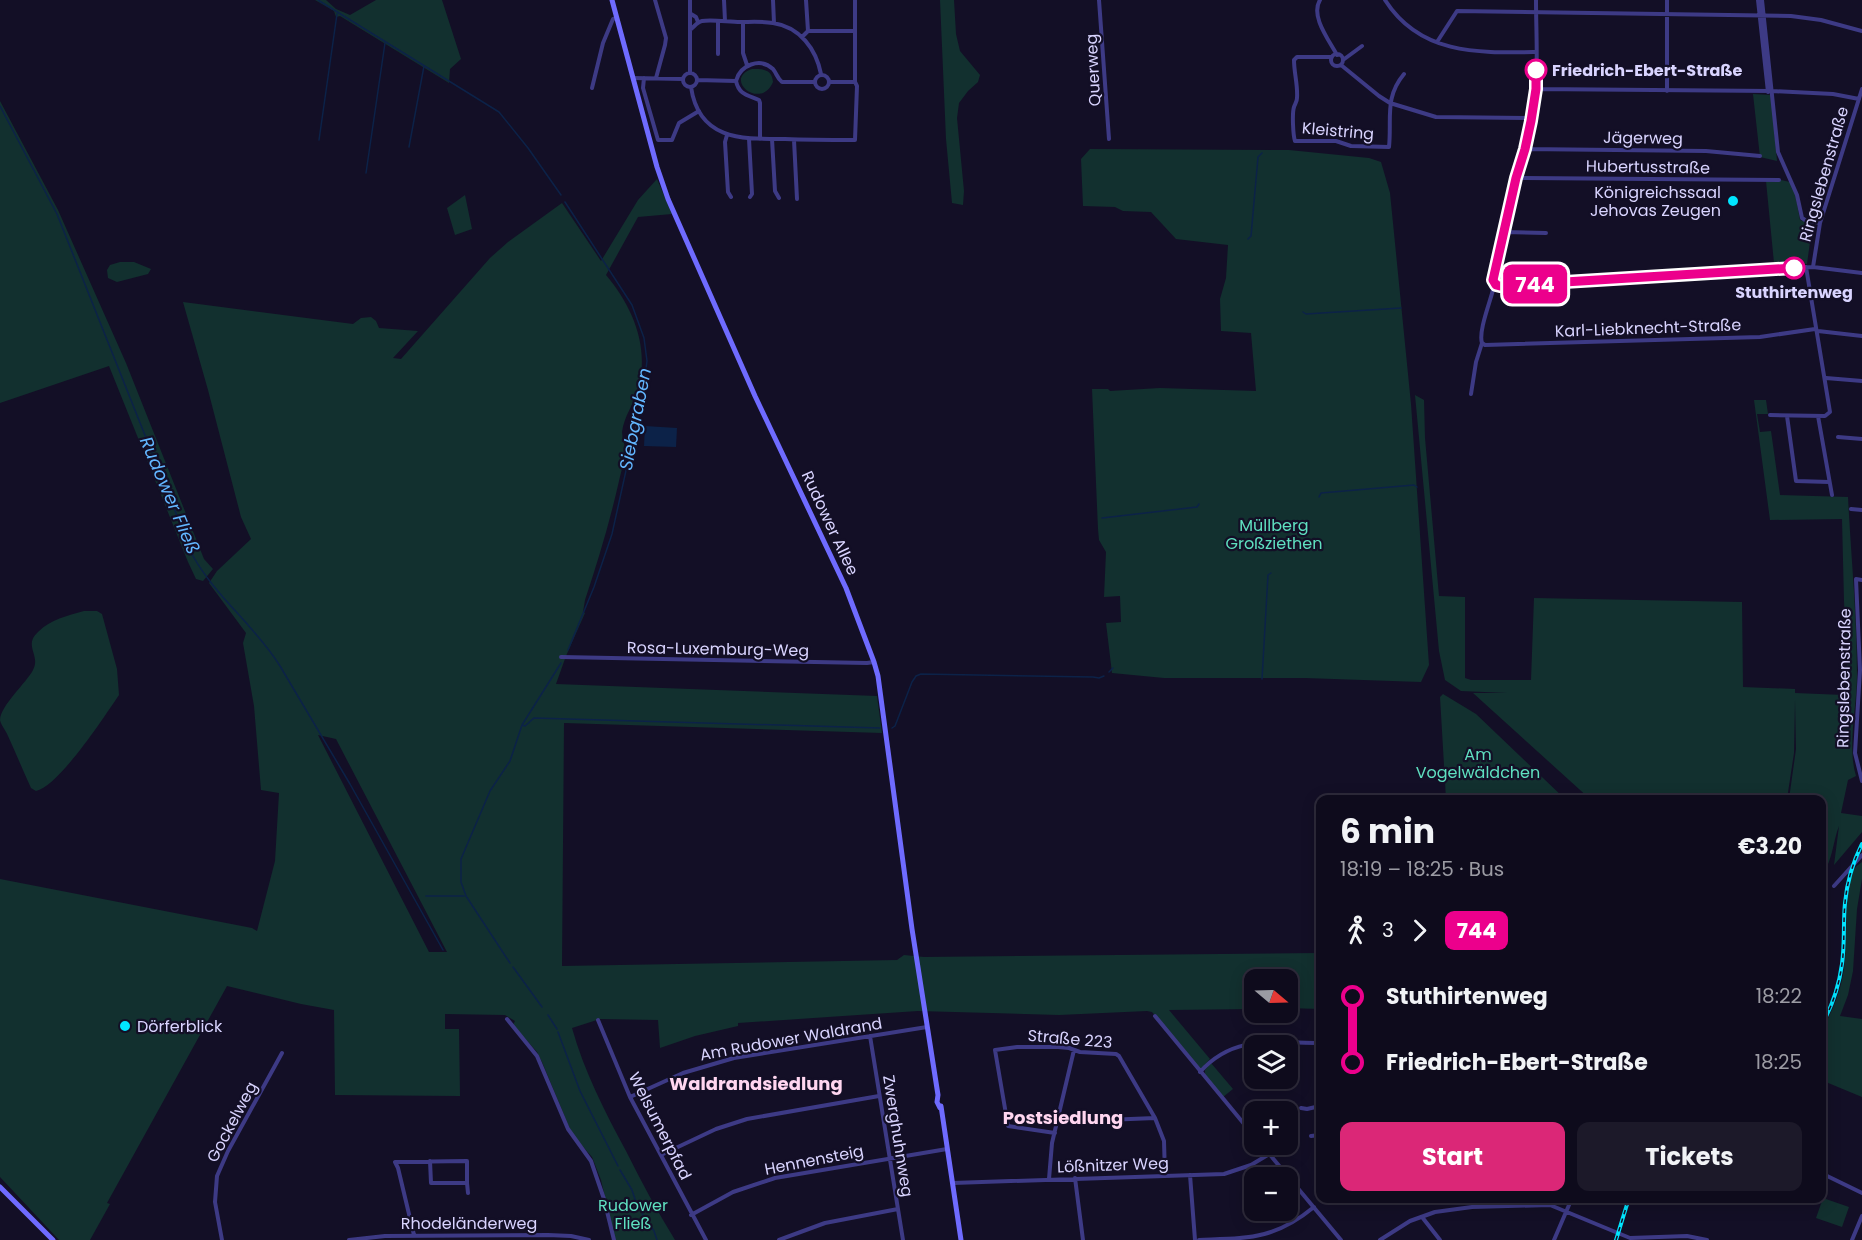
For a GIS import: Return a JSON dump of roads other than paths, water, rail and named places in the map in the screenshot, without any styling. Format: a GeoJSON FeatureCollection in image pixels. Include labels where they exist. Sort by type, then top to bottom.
{"type":"FeatureCollection","features":[{"type":"Feature","properties":{"kind":"street","name":"Rudower Allee"},"geometry":{"type":"LineString","coordinates":[[612,0],[668,199],[755,396],[846,588],[874,662],[937,1100],[962,1240]]}},
{"type":"Feature","properties":{"kind":"street"},"geometry":{"type":"LineString","coordinates":[[655,0],[666,38],[656,78]]}},
{"type":"Feature","properties":{"kind":"street"},"geometry":{"type":"LineString","coordinates":[[690,0],[690,73]]}},
{"type":"Feature","properties":{"kind":"street"},"geometry":{"type":"LineString","coordinates":[[724,0],[725,21]]}},
{"type":"Feature","properties":{"kind":"street"},"geometry":{"type":"LineString","coordinates":[[773,0],[774,23]]}},
{"type":"Feature","properties":{"kind":"street"},"geometry":{"type":"LineString","coordinates":[[806,0],[808,31]]}},
{"type":"Feature","properties":{"kind":"street"},"geometry":{"type":"LineString","coordinates":[[691,87],[699,111],[714,128],[727,135],[749,139],[855,140],[857,86],[855,82],[855,0]]}},
{"type":"Feature","properties":{"kind":"street","name":"Querweg"},"geometry":{"type":"LineString","coordinates":[[1099,0],[1109,139]]}},
{"type":"Feature","properties":{"kind":"street"},"geometry":{"type":"LineString","coordinates":[[1320,0],[1317,14],[1335,56]]}},
{"type":"Feature","properties":{"kind":"street"},"geometry":{"type":"LineString","coordinates":[[1385,0],[1409,27],[1426,38],[1454,49],[1477,52],[1536,52]]}},
{"type":"Feature","properties":{"kind":"street"},"geometry":{"type":"LineString","coordinates":[[1471,393],[1476,362],[1482,344],[1480,341],[1482,328],[1494,284],[1516,178],[1525,149],[1536,89],[1536,0]]}},
{"type":"Feature","properties":{"kind":"street"},"geometry":{"type":"LineString","coordinates":[[1666,91],[1667,0]]}},
{"type":"Feature","properties":{"kind":"street"},"geometry":{"type":"LineString","coordinates":[[1760,0],[1778,152],[1797,195],[1800,213],[1805,220],[1820,223]]}},
{"type":"Feature","properties":{"kind":"street"},"geometry":{"type":"LineString","coordinates":[[1437,42],[1457,11],[1791,16],[1821,20],[1862,31]]}},
{"type":"Feature","properties":{"kind":"street"},"geometry":{"type":"LineString","coordinates":[[691,14],[698,22]]}},
{"type":"Feature","properties":{"kind":"street"},"geometry":{"type":"LineString","coordinates":[[592,88],[603,42],[613,19],[617,18]]}},
{"type":"Feature","properties":{"kind":"street"},"geometry":{"type":"LineString","coordinates":[[718,21],[718,54]]}},
{"type":"Feature","properties":{"kind":"street"},"geometry":{"type":"LineString","coordinates":[[690,29],[698,22],[774,23],[791,29],[802,37],[814,52],[821,74]]}},
{"type":"Feature","properties":{"kind":"street"},"geometry":{"type":"LineString","coordinates":[[743,22],[743,53],[747,65]]}},
{"type":"Feature","properties":{"kind":"street"},"geometry":{"type":"LineString","coordinates":[[802,37],[808,31],[855,31]]}},
{"type":"Feature","properties":{"kind":"street"},"geometry":{"type":"LineString","coordinates":[[1335,56],[1331,61],[1338,66],[1362,46]]}},
{"type":"Feature","properties":{"kind":"street"},"geometry":{"type":"LineString","coordinates":[[1335,56],[1341,56],[1342,62],[1379,96],[1390,103],[1436,117],[1531,118]]}},
{"type":"Feature","properties":{"kind":"street","name":"Kleistring"},"geometry":{"type":"LineString","coordinates":[[1335,56],[1297,57],[1294,60],[1294,78],[1297,82],[1293,136],[1295,141],[1336,141],[1351,146],[1389,147],[1390,103],[1397,82],[1404,74]]}},
{"type":"Feature","properties":{"kind":"street"},"geometry":{"type":"LineString","coordinates":[[760,139],[759,100],[742,94],[736,81],[741,70],[747,65],[767,66],[782,81],[815,82]]}},
{"type":"Feature","properties":{"kind":"street"},"geometry":{"type":"LineString","coordinates":[[683,79],[686,74],[690,73]]}},
{"type":"Feature","properties":{"kind":"street"},"geometry":{"type":"LineString","coordinates":[[690,73],[696,76],[697,80]]}},
{"type":"Feature","properties":{"kind":"street"},"geometry":{"type":"LineString","coordinates":[[821,74],[826,75],[830,82]]}},
{"type":"Feature","properties":{"kind":"street"},"geometry":{"type":"LineString","coordinates":[[821,74],[817,76],[815,82],[817,87],[823,89],[830,82]]}},
{"type":"Feature","properties":{"kind":"street"},"geometry":{"type":"LineString","coordinates":[[633,78],[683,79]]}},
{"type":"Feature","properties":{"kind":"street"},"geometry":{"type":"LineString","coordinates":[[644,78],[643,88],[658,140],[672,140],[679,123],[699,111]]}},
{"type":"Feature","properties":{"kind":"street"},"geometry":{"type":"LineString","coordinates":[[683,79],[685,85],[691,87]]}},
{"type":"Feature","properties":{"kind":"street"},"geometry":{"type":"LineString","coordinates":[[697,80],[736,81]]}},
{"type":"Feature","properties":{"kind":"street"},"geometry":{"type":"LineString","coordinates":[[691,87],[697,80]]}},
{"type":"Feature","properties":{"kind":"street"},"geometry":{"type":"LineString","coordinates":[[830,82],[855,82]]}},
{"type":"Feature","properties":{"kind":"street"},"geometry":{"type":"LineString","coordinates":[[1536,89],[1770,92],[1833,94],[1859,99]]}},
{"type":"Feature","properties":{"kind":"street","name":"Ringslebenstraße"},"geometry":{"type":"LineString","coordinates":[[1818,416],[1829,414],[1830,410],[1809,267],[1820,223],[1862,89]]}},
{"type":"Feature","properties":{"kind":"street"},"geometry":{"type":"LineString","coordinates":[[727,135],[725,142],[728,192],[731,197]]}},
{"type":"Feature","properties":{"kind":"street"},"geometry":{"type":"LineString","coordinates":[[749,139],[752,194],[750,197]]}},
{"type":"Feature","properties":{"kind":"street"},"geometry":{"type":"LineString","coordinates":[[772,139],[775,191],[778,198]]}},
{"type":"Feature","properties":{"kind":"street"},"geometry":{"type":"LineString","coordinates":[[794,140],[797,199]]}},
{"type":"Feature","properties":{"kind":"street","name":"Jägerweg"},"geometry":{"type":"LineString","coordinates":[[1525,149],[1706,151],[1760,156]]}},
{"type":"Feature","properties":{"kind":"street","name":"Hubertusstraße"},"geometry":{"type":"LineString","coordinates":[[1516,178],[1779,180]]}},
{"type":"Feature","properties":{"kind":"street"},"geometry":{"type":"LineString","coordinates":[[1504,232],[1546,233]]}},
{"type":"Feature","properties":{"kind":"street"},"geometry":{"type":"LineString","coordinates":[[1494,284],[1500,286],[1809,267],[1862,273]]}},
{"type":"Feature","properties":{"kind":"street","name":"Karl-Liebknecht-Straße"},"geometry":{"type":"LineString","coordinates":[[1482,344],[1760,337],[1817,330],[1862,336]]}},
{"type":"Feature","properties":{"kind":"street"},"geometry":{"type":"LineString","coordinates":[[1826,378],[1862,381]]}},
{"type":"Feature","properties":{"kind":"street"},"geometry":{"type":"LineString","coordinates":[[1770,416],[1818,416],[1832,495]]}},
{"type":"Feature","properties":{"kind":"street"},"geometry":{"type":"LineString","coordinates":[[1787,416],[1796,481],[1829,482]]}},
{"type":"Feature","properties":{"kind":"street"},"geometry":{"type":"LineString","coordinates":[[1838,437],[1862,439]]}},
{"type":"Feature","properties":{"kind":"street"},"geometry":{"type":"LineString","coordinates":[[1851,509],[1862,510]]}},
{"type":"Feature","properties":{"kind":"street","name":"Ringslebenstraße"},"geometry":{"type":"LineString","coordinates":[[1862,580],[1856,579],[1860,670],[1855,749],[1856,761],[1862,778]]}},
{"type":"Feature","properties":{"kind":"street","name":"Rosa-Luxemburg-Weg"},"geometry":{"type":"LineString","coordinates":[[561,657],[874,662]]}},
{"type":"Feature","properties":{"kind":"street"},"geometry":{"type":"LineString","coordinates":[[1834,885],[1862,855]]}},
{"type":"Feature","properties":{"kind":"street"},"geometry":{"type":"LineString","coordinates":[[1155,1016],[1244,1124]]}},
{"type":"Feature","properties":{"kind":"street"},"geometry":{"type":"LineString","coordinates":[[507,1019],[537,1056],[568,1129],[591,1161],[604,1198],[614,1240]]}},
{"type":"Feature","properties":{"kind":"street","name":"Welsumerpfad"},"geometry":{"type":"LineString","coordinates":[[598,1020],[630,1097],[706,1240]]}},
{"type":"Feature","properties":{"kind":"street","name":"Am Rudower Waldrand"},"geometry":{"type":"LineString","coordinates":[[630,1097],[665,1080],[734,1058],[927,1027]]}},
{"type":"Feature","properties":{"kind":"street","name":"Zwerghuhnweg"},"geometry":{"type":"LineString","coordinates":[[870,1036],[903,1240]]}},
{"type":"Feature","properties":{"kind":"street"},"geometry":{"type":"LineString","coordinates":[[1200,1072],[1214,1058],[1246,1044],[1316,1043]]}},
{"type":"Feature","properties":{"kind":"street","name":"Straße 223"},"geometry":{"type":"LineString","coordinates":[[1054,1133],[1008,1126],[995,1050],[1043,1046],[1119,1056],[1155,1118],[1164,1141],[1165,1176]]}},
{"type":"Feature","properties":{"kind":"street"},"geometry":{"type":"LineString","coordinates":[[1049,1179],[1052,1143],[1074,1050]]}},
{"type":"Feature","properties":{"kind":"street","name":"Gockelweg"},"geometry":{"type":"LineString","coordinates":[[222,1240],[215,1202],[219,1171],[282,1053]]}},
{"type":"Feature","properties":{"kind":"street"},"geometry":{"type":"LineString","coordinates":[[661,1155],[716,1129],[747,1119],[879,1096]]}},
{"type":"Feature","properties":{"kind":"street"},"geometry":{"type":"LineString","coordinates":[[1301,1108],[1316,1107]]}},
{"type":"Feature","properties":{"kind":"street"},"geometry":{"type":"LineString","coordinates":[[1057,1122],[1155,1118]]}},
{"type":"Feature","properties":{"kind":"street"},"geometry":{"type":"LineString","coordinates":[[1311,1136],[1316,1135]]}},
{"type":"Feature","properties":{"kind":"street","name":"Hennensteig"},"geometry":{"type":"LineString","coordinates":[[691,1215],[733,1192],[791,1174],[947,1149]]}},
{"type":"Feature","properties":{"kind":"street"},"geometry":{"type":"LineString","coordinates":[[1270,1155],[1341,1240]]}},
{"type":"Feature","properties":{"kind":"street","name":"Lößnitzer Weg"},"geometry":{"type":"LineString","coordinates":[[953,1183],[1230,1173],[1270,1155]]}},
{"type":"Feature","properties":{"kind":"street"},"geometry":{"type":"LineString","coordinates":[[430,1161],[431,1183],[467,1183]]}},
{"type":"Feature","properties":{"kind":"street"},"geometry":{"type":"LineString","coordinates":[[414,1235],[395,1162],[467,1161],[468,1192]]}},
{"type":"Feature","properties":{"kind":"street"},"geometry":{"type":"LineString","coordinates":[[1190,1175],[1197,1240],[1250,1238],[1264,1235],[1292,1224],[1314,1207]]}},
{"type":"Feature","properties":{"kind":"street"},"geometry":{"type":"LineString","coordinates":[[1826,1175],[1862,1193]]}},
{"type":"Feature","properties":{"kind":"street"},"geometry":{"type":"LineString","coordinates":[[1075,1178],[1083,1240]]}},
{"type":"Feature","properties":{"kind":"street"},"geometry":{"type":"LineString","coordinates":[[0,1187],[53,1240]]}},
{"type":"Feature","properties":{"kind":"street"},"geometry":{"type":"LineString","coordinates":[[1554,1240],[1570,1203]]}},
{"type":"Feature","properties":{"kind":"street"},"geometry":{"type":"LineString","coordinates":[[1380,1240],[1396,1229],[1435,1212],[1472,1207],[1550,1205],[1630,1238],[1687,1236],[1707,1240]]}},
{"type":"Feature","properties":{"kind":"street"},"geometry":{"type":"LineString","coordinates":[[779,1240],[825,1223],[898,1209]]}},
{"type":"Feature","properties":{"kind":"street"},"geometry":{"type":"LineString","coordinates":[[1422,1216],[1440,1240]]}},
{"type":"Feature","properties":{"kind":"street"},"geometry":{"type":"LineString","coordinates":[[1852,1240],[1862,1216]]}},
{"type":"Feature","properties":{"kind":"street","name":"Rhodeländerweg"},"geometry":{"type":"LineString","coordinates":[[349,1240],[376,1236],[414,1235],[557,1235],[588,1240]]}},
{"type":"Feature","properties":{"kind":"water"},"geometry":{"type":"Polygon","coordinates":[[[645,426],[677,428],[676,447],[644,446],[645,426]]]}},
{"type":"Feature","properties":{"kind":"waterway","name":"Siebgraben"},"geometry":{"type":"LineString","coordinates":[[318,0],[499,112],[561,195]]}},
{"type":"Feature","properties":{"kind":"waterway"},"geometry":{"type":"LineString","coordinates":[[319,140],[337,14]]}},
{"type":"Feature","properties":{"kind":"waterway"},"geometry":{"type":"LineString","coordinates":[[366,173],[385,43]]}},
{"type":"Feature","properties":{"kind":"waterway"},"geometry":{"type":"LineString","coordinates":[[409,147],[424,66]]}},
{"type":"Feature","properties":{"kind":"waterway","name":"Rudower Fließ"},"geometry":{"type":"LineString","coordinates":[[0,106],[57,214],[193,556],[213,585],[270,651],[280,666],[350,784],[443,950]]}},
{"type":"Feature","properties":{"kind":"waterway"},"geometry":{"type":"LineString","coordinates":[[1248,239],[1251,236],[1258,157],[1262,153]]}},
{"type":"Feature","properties":{"kind":"waterway","name":"Siebgraben"},"geometry":{"type":"LineString","coordinates":[[565,202],[632,305],[644,338],[647,361],[642,398],[612,534],[594,587],[568,650]]}},
{"type":"Feature","properties":{"kind":"waterway"},"geometry":{"type":"LineString","coordinates":[[1303,312],[1306,314],[1401,308]]}},
{"type":"Feature","properties":{"kind":"waterway"},"geometry":{"type":"LineString","coordinates":[[1319,497],[1321,493],[1414,485],[1417,487]]}},
{"type":"Feature","properties":{"kind":"waterway"},"geometry":{"type":"LineString","coordinates":[[1102,518],[1197,507],[1199,504]]}},
{"type":"Feature","properties":{"kind":"waterway"},"geometry":{"type":"LineString","coordinates":[[1262,679],[1268,575],[1271,573]]}},
{"type":"Feature","properties":{"kind":"waterway","name":"Siebgraben"},"geometry":{"type":"LineString","coordinates":[[510,963],[466,896],[461,882],[461,859],[490,791],[510,761],[522,725],[561,663]]}},
{"type":"Feature","properties":{"kind":"waterway"},"geometry":{"type":"LineString","coordinates":[[1109,672],[1113,668]]}},
{"type":"Feature","properties":{"kind":"waterway"},"geometry":{"type":"LineString","coordinates":[[892,728],[895,726],[912,682],[916,676],[921,674],[1099,678],[1104,676]]}},
{"type":"Feature","properties":{"kind":"waterway"},"geometry":{"type":"LineString","coordinates":[[522,725],[525,726],[534,718],[880,728]]}},
{"type":"Feature","properties":{"kind":"waterway"},"geometry":{"type":"LineString","coordinates":[[426,896],[464,896]]}},
{"type":"Feature","properties":{"kind":"waterway","name":"Siebgraben"},"geometry":{"type":"LineString","coordinates":[[513,967],[542,1007]]}},
{"type":"Feature","properties":{"kind":"waterway","name":"Siebgraben"},"geometry":{"type":"LineString","coordinates":[[548,1015],[557,1029]]}},
{"type":"Feature","properties":{"kind":"waterway","name":"Rudower Fließ"},"geometry":{"type":"LineString","coordinates":[[558,1032],[580,1091],[618,1166]]}},
{"type":"Feature","properties":{"kind":"waterway","name":"Rudower Fließ"},"geometry":{"type":"LineString","coordinates":[[620,1170],[657,1240]]}},
{"type":"Feature","properties":{"kind":"railway"},"geometry":{"type":"LineString","coordinates":[[1826,1016],[1839,980],[1843,956],[1847,887],[1862,844]]}},
{"type":"Feature","properties":{"kind":"railway"},"geometry":{"type":"LineString","coordinates":[[1616,1240],[1627,1203]]}},
{"type":"Feature","properties":{"kind":"place","name":"Friedrich-Ebert-Straße"},"geometry":{"type":"Point","coordinates":[1536,70]}},
{"type":"Feature","properties":{"kind":"place","name":"Königreichssaal Jehovas Zeugen"},"geometry":{"type":"Point","coordinates":[1733,201]}},
{"type":"Feature","properties":{"kind":"place","name":"Stuthirtenweg"},"geometry":{"type":"Point","coordinates":[1794,268]}},
{"type":"Feature","properties":{"kind":"place","name":"Dörferblick"},"geometry":{"type":"Point","coordinates":[125,1026]}},
{"type":"Feature","properties":{"kind":"district","name":"Waldrandsiedlung"},"geometry":{"type":"Point","coordinates":[756,1083]}},
{"type":"Feature","properties":{"kind":"district","name":"Postsiedlung"},"geometry":{"type":"Point","coordinates":[1063,1117]}},
{"type":"Feature","properties":{"kind":"park label","name":"Müllberg Großziethen"},"geometry":{"type":"Point","coordinates":[1274,534]}},
{"type":"Feature","properties":{"kind":"park label","name":"Am Vogelwäldchen"},"geometry":{"type":"Point","coordinates":[1478,763]}}]}
